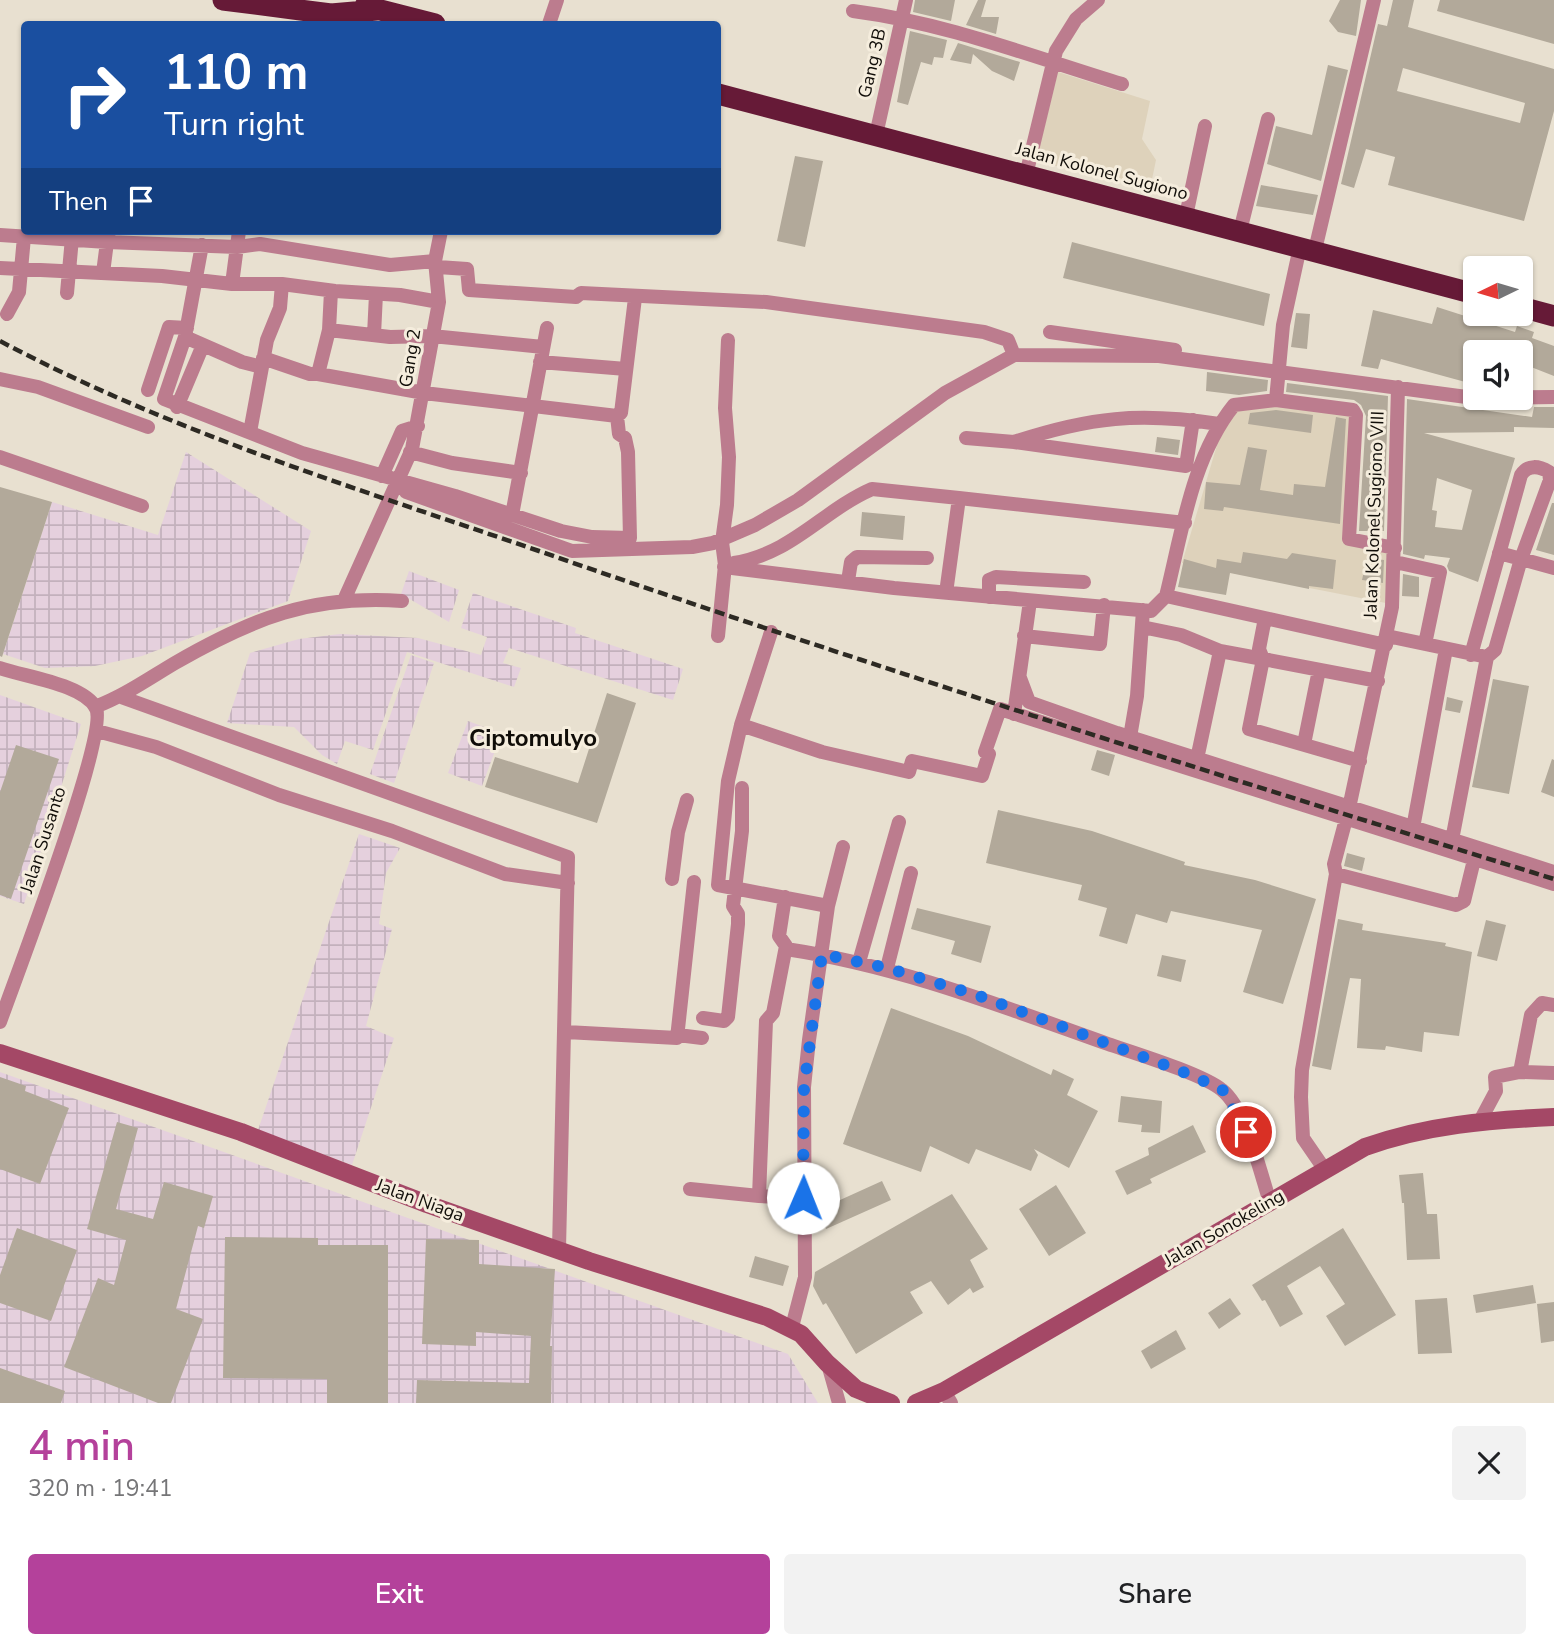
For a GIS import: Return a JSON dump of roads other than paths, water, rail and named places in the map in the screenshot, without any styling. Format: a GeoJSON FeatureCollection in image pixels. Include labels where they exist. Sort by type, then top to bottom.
{"type":"FeatureCollection","features":[{"type":"Feature","properties":{"kind":"highway"},"geometry":{"type":"LineString","coordinates":[[223,0],[331,14],[377,10]]}},
{"type":"Feature","properties":{"kind":"highway"},"geometry":{"type":"LineString","coordinates":[[342,0],[423,21]]}},
{"type":"Feature","properties":{"kind":"highway","name":"Jalan Kolonel Sugiono"},"geometry":{"type":"LineString","coordinates":[[721,95],[1463,291]]}},
{"type":"Feature","properties":{"kind":"highway"},"geometry":{"type":"LineString","coordinates":[[1533,310],[1554,316]]}},
{"type":"Feature","properties":{"kind":"street"},"geometry":{"type":"LineString","coordinates":[[551,21],[557,0]]}},
{"type":"Feature","properties":{"kind":"street","name":"Gang 3B"},"geometry":{"type":"LineString","coordinates":[[876,135],[906,0]]}},
{"type":"Feature","properties":{"kind":"street"},"geometry":{"type":"LineString","coordinates":[[1026,175],[1053,64],[1066,31],[1098,0]]}},
{"type":"Feature","properties":{"kind":"street"},"geometry":{"type":"LineString","coordinates":[[1276,400],[1283,325],[1307,248],[1374,0]]}},
{"type":"Feature","properties":{"kind":"street"},"geometry":{"type":"LineString","coordinates":[[853,11],[902,17],[1122,84]]}},
{"type":"Feature","properties":{"kind":"street"},"geometry":{"type":"LineString","coordinates":[[1240,231],[1268,119]]}},
{"type":"Feature","properties":{"kind":"street"},"geometry":{"type":"LineString","coordinates":[[1186,216],[1205,126]]}},
{"type":"Feature","properties":{"kind":"street"},"geometry":{"type":"LineString","coordinates":[[0,235],[72,238],[108,236],[237,247],[260,244],[390,265],[436,264],[467,269],[469,290],[766,302],[984,332],[1007,340],[1014,355]]}},
{"type":"Feature","properties":{"kind":"street"},"geometry":{"type":"LineString","coordinates":[[232,284],[238,235]]}},
{"type":"Feature","properties":{"kind":"street","name":"Gang 2"},"geometry":{"type":"LineString","coordinates":[[344,600],[397,484],[418,426],[439,302],[436,264],[440,235]]}},
{"type":"Feature","properties":{"kind":"street"},"geometry":{"type":"LineString","coordinates":[[103,273],[108,236]]}},
{"type":"Feature","properties":{"kind":"street"},"geometry":{"type":"LineString","coordinates":[[7,314],[19,292],[24,237]]}},
{"type":"Feature","properties":{"kind":"street"},"geometry":{"type":"LineString","coordinates":[[67,293],[72,238]]}},
{"type":"Feature","properties":{"kind":"street"},"geometry":{"type":"LineString","coordinates":[[202,245],[186,332],[164,399],[177,407],[302,453],[382,475],[397,484],[572,551],[692,547],[722,539],[755,525],[798,500],[945,393],[1014,355],[1120,354],[1227,363],[1474,398],[1554,397]]}},
{"type":"Feature","properties":{"kind":"street"},"geometry":{"type":"LineString","coordinates":[[0,268],[71,270],[232,284],[282,284],[439,302]]}},
{"type":"Feature","properties":{"kind":"street"},"geometry":{"type":"LineString","coordinates":[[250,432],[262,363],[280,309],[282,284]]}},
{"type":"Feature","properties":{"kind":"street"},"geometry":{"type":"LineString","coordinates":[[318,374],[329,330],[331,290]]}},
{"type":"Feature","properties":{"kind":"street"},"geometry":{"type":"LineString","coordinates":[[373,335],[376,294]]}},
{"type":"Feature","properties":{"kind":"street"},"geometry":{"type":"LineString","coordinates":[[617,416],[621,413],[635,298]]}},
{"type":"Feature","properties":{"kind":"street"},"geometry":{"type":"LineString","coordinates":[[148,390],[170,327],[186,332],[203,345],[242,362],[262,363],[424,393],[617,416]]}},
{"type":"Feature","properties":{"kind":"street"},"geometry":{"type":"LineString","coordinates":[[512,515],[547,328]]}},
{"type":"Feature","properties":{"kind":"street"},"geometry":{"type":"LineString","coordinates":[[329,330],[373,335],[432,336],[543,347]]}},
{"type":"Feature","properties":{"kind":"street"},"geometry":{"type":"LineString","coordinates":[[1050,332],[1152,345],[1227,363]]}},
{"type":"Feature","properties":{"kind":"street"},"geometry":{"type":"LineString","coordinates":[[718,636],[725,566],[722,539],[726,526],[729,457],[725,408],[728,340]]}},
{"type":"Feature","properties":{"kind":"street"},"geometry":{"type":"LineString","coordinates":[[177,407],[203,345]]}},
{"type":"Feature","properties":{"kind":"street"},"geometry":{"type":"LineString","coordinates":[[540,362],[626,369]]}},
{"type":"Feature","properties":{"kind":"street"},"geometry":{"type":"LineString","coordinates":[[0,379],[38,387],[148,427]]}},
{"type":"Feature","properties":{"kind":"street","name":"Jalan Kolonel Sugiono VIII"},"geometry":{"type":"LineString","coordinates":[[1325,1170],[1303,1138],[1302,1070],[1336,874],[1334,864],[1386,641],[1395,555],[1398,387]]}},
{"type":"Feature","properties":{"kind":"street"},"geometry":{"type":"LineString","coordinates":[[725,566],[946,593],[1156,609],[1166,596],[1205,453],[1219,424],[1234,405],[1276,400],[1353,410],[1356,415],[1349,539],[1440,572],[1425,645]]}},
{"type":"Feature","properties":{"kind":"street"},"geometry":{"type":"LineString","coordinates":[[397,484],[592,537],[630,538],[628,452],[625,438],[619,434],[617,416]]}},
{"type":"Feature","properties":{"kind":"street"},"geometry":{"type":"LineString","coordinates":[[1014,442],[1070,425],[1114,417],[1193,420],[1219,424]]}},
{"type":"Feature","properties":{"kind":"street"},"geometry":{"type":"LineString","coordinates":[[966,438],[1186,466],[1193,420]]}},
{"type":"Feature","properties":{"kind":"street"},"geometry":{"type":"LineString","coordinates":[[382,475],[402,431],[418,426]]}},
{"type":"Feature","properties":{"kind":"street"},"geometry":{"type":"LineString","coordinates":[[410,452],[452,463],[521,473]]}},
{"type":"Feature","properties":{"kind":"street"},"geometry":{"type":"LineString","coordinates":[[0,457],[142,506]]}},
{"type":"Feature","properties":{"kind":"street"},"geometry":{"type":"LineString","coordinates":[[1166,596],[1265,618],[1479,656],[1494,650],[1521,559],[1550,480],[1549,472],[1540,466],[1528,468],[1521,475],[1499,553],[1479,656],[1452,840]]}},
{"type":"Feature","properties":{"kind":"street"},"geometry":{"type":"LineString","coordinates":[[725,566],[764,556],[804,535],[872,489],[1185,523]]}},
{"type":"Feature","properties":{"kind":"street"},"geometry":{"type":"LineString","coordinates":[[946,593],[960,498]]}},
{"type":"Feature","properties":{"kind":"street"},"geometry":{"type":"LineString","coordinates":[[1499,553],[1554,568]]}},
{"type":"Feature","properties":{"kind":"street"},"geometry":{"type":"LineString","coordinates":[[848,581],[851,562],[857,557],[927,558]]}},
{"type":"Feature","properties":{"kind":"street"},"geometry":{"type":"LineString","coordinates":[[989,597],[988,584],[996,577],[1084,582]]}},
{"type":"Feature","properties":{"kind":"street"},"geometry":{"type":"LineString","coordinates":[[0,668],[85,694],[95,707],[121,697],[201,648],[256,620],[344,600],[402,601]]}},
{"type":"Feature","properties":{"kind":"street"},"geometry":{"type":"LineString","coordinates":[[1014,714],[1030,601]]}},
{"type":"Feature","properties":{"kind":"street"},"geometry":{"type":"LineString","coordinates":[[1024,636],[1100,644],[1104,605]]}},
{"type":"Feature","properties":{"kind":"street"},"geometry":{"type":"LineString","coordinates":[[1130,737],[1138,696],[1143,610]]}},
{"type":"Feature","properties":{"kind":"street"},"geometry":{"type":"LineString","coordinates":[[1265,618],[1259,649],[1263,659],[1250,729],[1360,761]]}},
{"type":"Feature","properties":{"kind":"street"},"geometry":{"type":"LineString","coordinates":[[1142,627],[1181,635],[1220,651],[1378,681]]}},
{"type":"Feature","properties":{"kind":"street"},"geometry":{"type":"LineString","coordinates":[[771,632],[741,725],[727,781],[718,885],[828,906]]}},
{"type":"Feature","properties":{"kind":"street"},"geometry":{"type":"LineString","coordinates":[[1413,828],[1446,649]]}},
{"type":"Feature","properties":{"kind":"street"},"geometry":{"type":"LineString","coordinates":[[1197,759],[1220,651]]}},
{"type":"Feature","properties":{"kind":"street"},"geometry":{"type":"LineString","coordinates":[[1304,744],[1319,670]]}},
{"type":"Feature","properties":{"kind":"street"},"geometry":{"type":"LineString","coordinates":[[1020,678],[1029,702],[1197,759],[1474,860],[1554,884]]}},
{"type":"Feature","properties":{"kind":"street"},"geometry":{"type":"LineString","coordinates":[[121,697],[568,856],[559,1249]]}},
{"type":"Feature","properties":{"kind":"street","name":"Jalan Susanto"},"geometry":{"type":"LineString","coordinates":[[0,1022],[49,885],[97,731],[99,719],[95,707]]}},
{"type":"Feature","properties":{"kind":"street"},"geometry":{"type":"LineString","coordinates":[[741,725],[822,752],[909,772],[912,761],[982,776],[1000,709],[1347,814],[1413,828],[1554,872]]}},
{"type":"Feature","properties":{"kind":"street"},"geometry":{"type":"LineString","coordinates":[[97,731],[156,747],[279,795],[392,831],[505,874],[568,883]]}},
{"type":"Feature","properties":{"kind":"street"},"geometry":{"type":"LineString","coordinates":[[703,1018],[724,1021],[728,1017],[738,914],[733,906],[742,831],[742,788]]}},
{"type":"Feature","properties":{"kind":"street"},"geometry":{"type":"LineString","coordinates":[[672,879],[676,843],[687,800]]}},
{"type":"Feature","properties":{"kind":"street"},"geometry":{"type":"LineString","coordinates":[[859,961],[899,822]]}},
{"type":"Feature","properties":{"kind":"street"},"geometry":{"type":"LineString","coordinates":[[792,1328],[805,1277],[804,1087],[828,906],[844,847]]}},
{"type":"Feature","properties":{"kind":"street"},"geometry":{"type":"LineString","coordinates":[[1336,874],[1456,905],[1464,901],[1474,860]]}},
{"type":"Feature","properties":{"kind":"street"},"geometry":{"type":"LineString","coordinates":[[887,968],[911,873]]}},
{"type":"Feature","properties":{"kind":"street"},"geometry":{"type":"LineString","coordinates":[[566,1032],[673,1040],[678,1035],[694,882]]}},
{"type":"Feature","properties":{"kind":"street"},"geometry":{"type":"LineString","coordinates":[[759,1196],[766,1021],[773,1013],[786,949],[779,936],[785,897]]}},
{"type":"Feature","properties":{"kind":"street"},"geometry":{"type":"LineString","coordinates":[[786,949],[887,968],[997,1002],[1222,1089],[1246,1132],[1270,1202]]}},
{"type":"Feature","properties":{"kind":"street"},"geometry":{"type":"LineString","coordinates":[[1520,1072],[1531,1015],[1542,1003],[1554,1005]]}},
{"type":"Feature","properties":{"kind":"street"},"geometry":{"type":"LineString","coordinates":[[678,1035],[702,1038]]}},
{"type":"Feature","properties":{"kind":"street","name":"Jalan Niaga"},"geometry":{"type":"LineString","coordinates":[[0,1053],[241,1132],[427,1204],[792,1328],[808,1340],[827,1363]]}},
{"type":"Feature","properties":{"kind":"street"},"geometry":{"type":"LineString","coordinates":[[1480,1121],[1496,1091],[1495,1077],[1520,1072],[1554,1073]]}},
{"type":"Feature","properties":{"kind":"street","name":"Jalan Sonokeling"},"geometry":{"type":"LineString","coordinates":[[916,1403],[947,1397],[1364,1147],[1397,1136],[1480,1121],[1554,1117]]}},
{"type":"Feature","properties":{"kind":"street"},"geometry":{"type":"LineString","coordinates":[[690,1189],[803,1198]]}},
{"type":"Feature","properties":{"kind":"street"},"geometry":{"type":"LineString","coordinates":[[827,1363],[839,1403]]}},
{"type":"Feature","properties":{"kind":"street"},"geometry":{"type":"LineString","coordinates":[[827,1363],[865,1395],[891,1403]]}},
{"type":"Feature","properties":{"kind":"railway"},"geometry":{"type":"LineString","coordinates":[[0,341],[65,374],[197,431],[333,481],[918,679],[1554,879]]}},
{"type":"Feature","properties":{"kind":"district","name":"Ciptomulyo"},"geometry":{"type":"Point","coordinates":[533,738]}}]}
